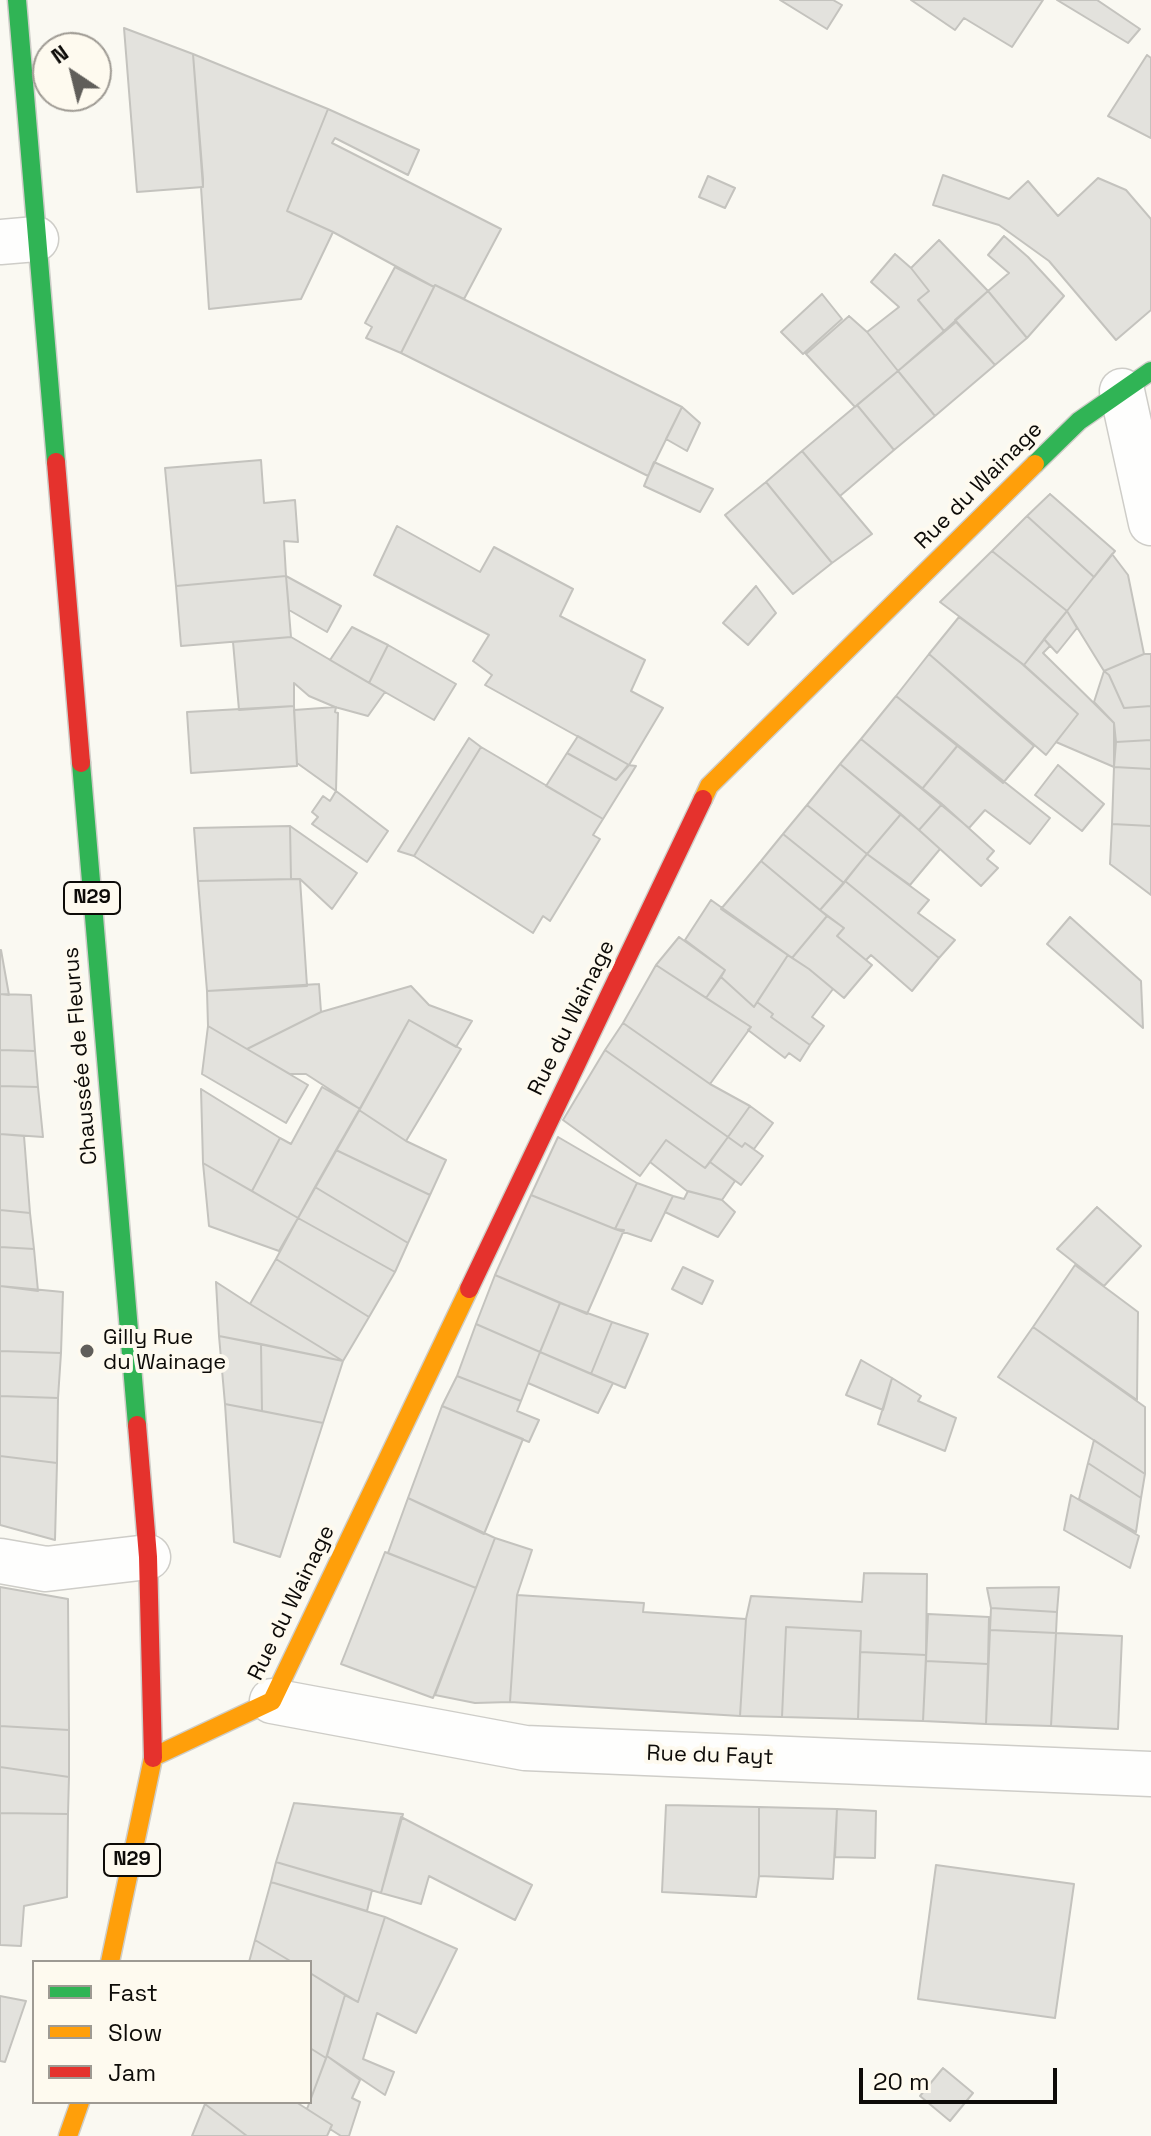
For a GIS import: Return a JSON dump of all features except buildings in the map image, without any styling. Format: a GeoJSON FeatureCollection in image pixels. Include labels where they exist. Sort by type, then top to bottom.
{"type":"FeatureCollection","features":[{"type":"Feature","properties":{"kind":"main road","name":"Chaussée de Fleurus"},"geometry":{"type":"LineString","coordinates":[[17,0],[18,241],[148,1557],[153,1757],[110,1960]]}},
{"type":"Feature","properties":{"kind":"main road","name":"Rue du Wainage"},"geometry":{"type":"LineString","coordinates":[[153,1757],[272,1701],[709,786],[1079,421],[1136,381]]}},
{"type":"Feature","properties":{"kind":"main road"},"geometry":{"type":"LineString","coordinates":[[68,2136],[79,2104]]}},
{"type":"Feature","properties":{"kind":"street"},"geometry":{"type":"LineString","coordinates":[[1136,381],[1151,523]]}},
{"type":"Feature","properties":{"kind":"street"},"geometry":{"type":"LineString","coordinates":[[0,1561],[46,1569],[148,1557]]}},
{"type":"Feature","properties":{"kind":"street","name":"Rue du Fayt"},"geometry":{"type":"LineString","coordinates":[[272,1701],[525,1748],[1151,1774]]}},
{"type":"Feature","properties":{"kind":"traffic: fast"},"geometry":{"type":"LineString","coordinates":[[17,0],[56,462]]}},
{"type":"Feature","properties":{"kind":"traffic: fast"},"geometry":{"type":"LineString","coordinates":[[1035,464],[1079,421],[1151,371]]}},
{"type":"Feature","properties":{"kind":"traffic: fast"},"geometry":{"type":"LineString","coordinates":[[81,763],[137,1425]]}},
{"type":"Feature","properties":{"kind":"traffic: slow"},"geometry":{"type":"LineString","coordinates":[[703,799],[709,786],[1035,464]]}},
{"type":"Feature","properties":{"kind":"traffic: slow"},"geometry":{"type":"LineString","coordinates":[[153,1757],[272,1701],[469,1289]]}},
{"type":"Feature","properties":{"kind":"traffic: slow"},"geometry":{"type":"LineString","coordinates":[[110,1960],[153,1758]]}},
{"type":"Feature","properties":{"kind":"traffic: slow"},"geometry":{"type":"LineString","coordinates":[[68,2136],[79,2104]]}},
{"type":"Feature","properties":{"kind":"traffic: jam"},"geometry":{"type":"LineString","coordinates":[[56,462],[81,763]]}},
{"type":"Feature","properties":{"kind":"traffic: jam"},"geometry":{"type":"LineString","coordinates":[[469,1289],[703,799]]}},
{"type":"Feature","properties":{"kind":"traffic: jam"},"geometry":{"type":"LineString","coordinates":[[137,1425],[148,1557],[153,1758]]}},
{"type":"Feature","properties":{"kind":"place","name":"Gilly Rue du Wainage"},"geometry":{"type":"Point","coordinates":[87,1351]}}]}
